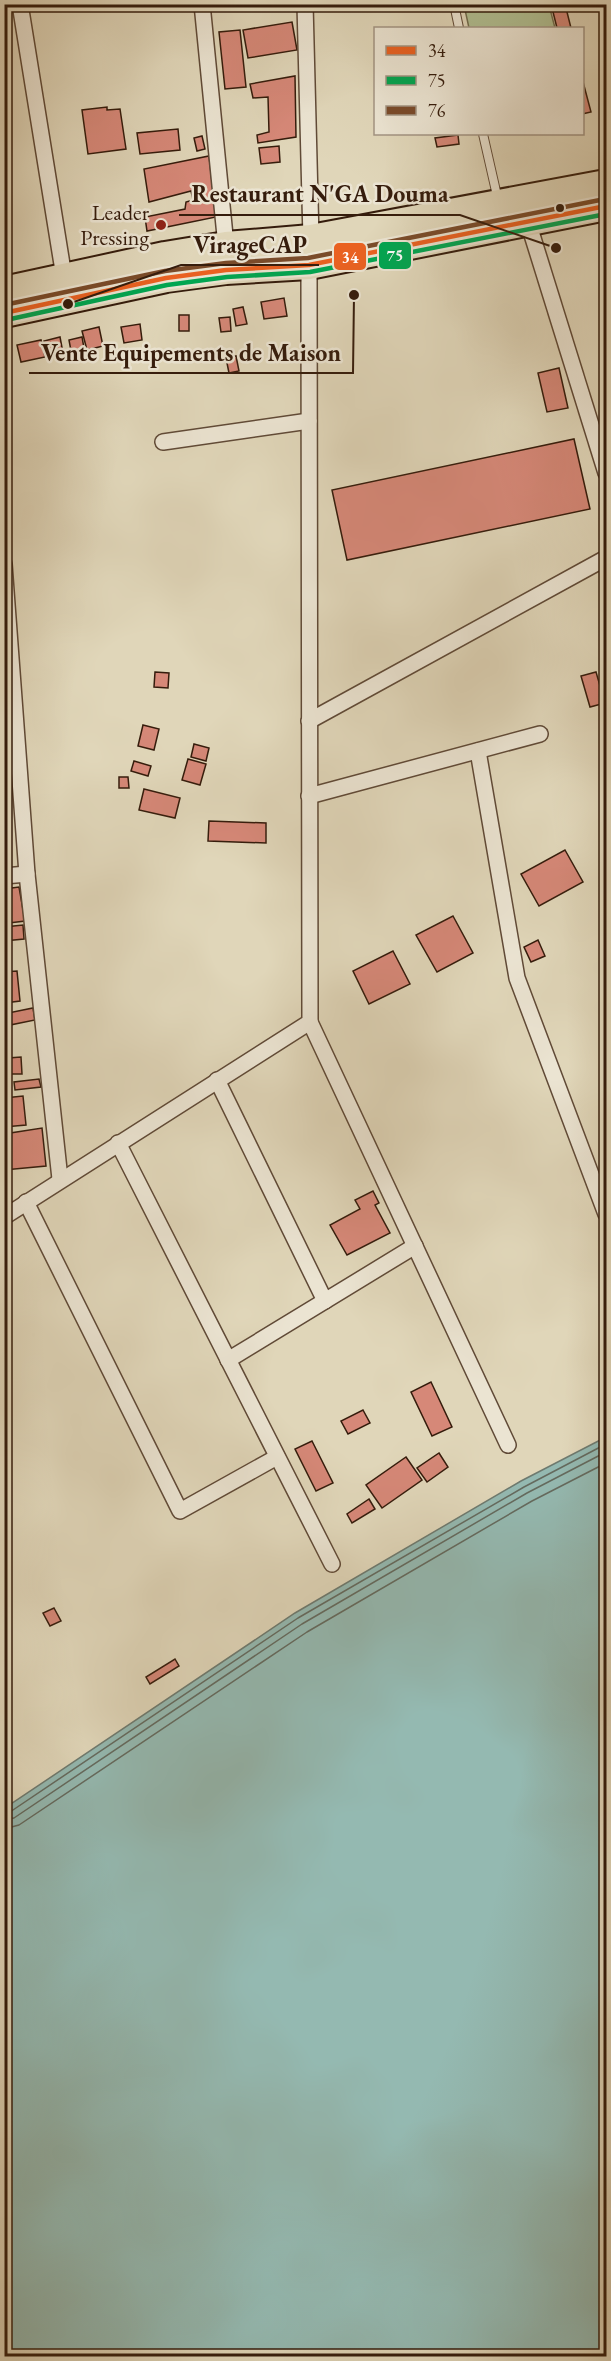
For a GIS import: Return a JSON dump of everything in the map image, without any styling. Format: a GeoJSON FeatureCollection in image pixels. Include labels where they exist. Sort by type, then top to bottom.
{"type":"FeatureCollection","features":[{"type":"Feature","properties":{"kind":"highway"},"geometry":{"type":"LineString","coordinates":[[4,291],[66,289],[226,270],[310,252],[499,204],[606,183]]}},
{"type":"Feature","properties":{"kind":"highway"},"geometry":{"type":"LineString","coordinates":[[4,314],[66,289],[165,256],[226,246],[310,252],[528,222],[606,207]]}},
{"type":"Feature","properties":{"kind":"street"},"geometry":{"type":"LineString","coordinates":[[20,4],[66,289]]}},
{"type":"Feature","properties":{"kind":"street"},"geometry":{"type":"LineString","coordinates":[[202,4],[226,246]]}},
{"type":"Feature","properties":{"kind":"street"},"geometry":{"type":"LineString","coordinates":[[305,4],[310,252],[309,1022],[508,1445]]}},
{"type":"Feature","properties":{"kind":"street"},"geometry":{"type":"LineString","coordinates":[[528,222],[606,472]]}},
{"type":"Feature","properties":{"kind":"street"},"geometry":{"type":"LineString","coordinates":[[163,442],[309,421]]}},
{"type":"Feature","properties":{"kind":"street"},"geometry":{"type":"LineString","coordinates":[[309,721],[606,558]]}},
{"type":"Feature","properties":{"kind":"street"},"geometry":{"type":"LineString","coordinates":[[4,564],[27,874],[60,1179]]}},
{"type":"Feature","properties":{"kind":"street"},"geometry":{"type":"LineString","coordinates":[[309,796],[540,734]]}},
{"type":"Feature","properties":{"kind":"street"},"geometry":{"type":"LineString","coordinates":[[478,751],[517,978],[606,1214]]}},
{"type":"Feature","properties":{"kind":"street"},"geometry":{"type":"LineString","coordinates":[[4,876],[27,874]]}},
{"type":"Feature","properties":{"kind":"street"},"geometry":{"type":"LineString","coordinates":[[4,1217],[60,1179],[309,1022]]}},
{"type":"Feature","properties":{"kind":"street"},"geometry":{"type":"LineString","coordinates":[[217,1080],[325,1301]]}},
{"type":"Feature","properties":{"kind":"street"},"geometry":{"type":"LineString","coordinates":[[118,1143],[332,1564]]}},
{"type":"Feature","properties":{"kind":"street"},"geometry":{"type":"LineString","coordinates":[[26,1202],[180,1511],[277,1457]]}},
{"type":"Feature","properties":{"kind":"street"},"geometry":{"type":"LineString","coordinates":[[228,1360],[415,1246]]}},
{"type":"Feature","properties":{"kind":"lane"},"geometry":{"type":"LineString","coordinates":[[454,4],[459,27]]}},
{"type":"Feature","properties":{"kind":"lane"},"geometry":{"type":"LineString","coordinates":[[483,135],[499,204]]}},
{"type":"Feature","properties":{"kind":"green space"},"geometry":{"type":"Polygon","coordinates":[[[464,5],[549,5],[555,27],[469,27],[464,5]]]}},
{"type":"Feature","properties":{"kind":"water"},"geometry":{"type":"Polygon","coordinates":[[[606,1437],[606,2356],[5,2356],[5,1808],[295,1613],[521,1481],[606,1437]]]}},
{"type":"Feature","properties":{"kind":"building"},"geometry":{"type":"Polygon","coordinates":[[[551,4],[565,4],[571,27],[557,27],[551,4]]]}},
{"type":"Feature","properties":{"kind":"building"},"geometry":{"type":"Polygon","coordinates":[[[292,22],[297,50],[248,58],[243,30],[292,22]]]}},
{"type":"Feature","properties":{"kind":"building"},"geometry":{"type":"Polygon","coordinates":[[[240,30],[246,87],[225,89],[219,32],[240,30]]]}},
{"type":"Feature","properties":{"kind":"building"},"geometry":{"type":"Polygon","coordinates":[[[295,76],[296,137],[258,143],[257,135],[269,132],[268,97],[253,98],[250,84],[295,76]]]}},
{"type":"Feature","properties":{"kind":"building"},"geometry":{"type":"Polygon","coordinates":[[[584,86],[591,112],[584,114],[584,86]]]}},
{"type":"Feature","properties":{"kind":"building"},"geometry":{"type":"Polygon","coordinates":[[[107,107],[107,110],[120,109],[126,149],[88,154],[82,110],[107,107]]]}},
{"type":"Feature","properties":{"kind":"building"},"geometry":{"type":"Polygon","coordinates":[[[178,129],[180,150],[140,154],[137,133],[178,129]]]}},
{"type":"Feature","properties":{"kind":"building"},"geometry":{"type":"Polygon","coordinates":[[[458,135],[459,144],[437,147],[435,138],[458,135]]]}},
{"type":"Feature","properties":{"kind":"building"},"geometry":{"type":"Polygon","coordinates":[[[202,136],[205,149],[197,151],[194,138],[202,136]]]}},
{"type":"Feature","properties":{"kind":"building"},"geometry":{"type":"Polygon","coordinates":[[[279,146],[280,162],[261,164],[259,148],[279,146]]]}},
{"type":"Feature","properties":{"kind":"building"},"geometry":{"type":"Polygon","coordinates":[[[209,156],[216,217],[147,231],[145,217],[185,209],[186,202],[193,200],[191,191],[149,202],[144,169],[209,156]]]}},
{"type":"Feature","properties":{"kind":"building"},"geometry":{"type":"Polygon","coordinates":[[[284,298],[287,316],[264,319],[261,302],[284,298]]]}},
{"type":"Feature","properties":{"kind":"building"},"geometry":{"type":"Polygon","coordinates":[[[243,307],[247,324],[236,326],[233,309],[243,307]]]}},
{"type":"Feature","properties":{"kind":"building"},"geometry":{"type":"Polygon","coordinates":[[[179,315],[189,315],[189,331],[179,331],[179,315]]]}},
{"type":"Feature","properties":{"kind":"building"},"geometry":{"type":"Polygon","coordinates":[[[230,317],[231,331],[221,332],[219,318],[230,317]]]}},
{"type":"Feature","properties":{"kind":"building"},"geometry":{"type":"Polygon","coordinates":[[[140,324],[142,340],[124,343],[121,327],[140,324]]]}},
{"type":"Feature","properties":{"kind":"building"},"geometry":{"type":"Polygon","coordinates":[[[99,327],[103,346],[87,350],[82,331],[99,327]]]}},
{"type":"Feature","properties":{"kind":"building"},"geometry":{"type":"Polygon","coordinates":[[[60,337],[63,353],[47,356],[44,341],[60,337]]]}},
{"type":"Feature","properties":{"kind":"building"},"geometry":{"type":"Polygon","coordinates":[[[82,337],[84,348],[71,351],[69,340],[82,337]]]}},
{"type":"Feature","properties":{"kind":"building"},"geometry":{"type":"Polygon","coordinates":[[[41,340],[45,357],[21,362],[17,345],[41,340]]]}},
{"type":"Feature","properties":{"kind":"building"},"geometry":{"type":"Polygon","coordinates":[[[236,356],[239,371],[229,373],[226,358],[236,356]]]}},
{"type":"Feature","properties":{"kind":"building"},"geometry":{"type":"Polygon","coordinates":[[[559,368],[568,408],[547,412],[538,373],[559,368]]]}},
{"type":"Feature","properties":{"kind":"building"},"geometry":{"type":"Polygon","coordinates":[[[574,439],[590,509],[347,560],[332,490],[574,439]]]}},
{"type":"Feature","properties":{"kind":"building"},"geometry":{"type":"Polygon","coordinates":[[[155,672],[169,673],[168,688],[154,687],[155,672]]]}},
{"type":"Feature","properties":{"kind":"building"},"geometry":{"type":"Polygon","coordinates":[[[596,672],[605,703],[590,707],[581,676],[596,672]]]}},
{"type":"Feature","properties":{"kind":"building"},"geometry":{"type":"Polygon","coordinates":[[[143,725],[159,729],[154,750],[138,746],[143,725]]]}},
{"type":"Feature","properties":{"kind":"building"},"geometry":{"type":"Polygon","coordinates":[[[194,744],[209,748],[206,761],[191,757],[194,744]]]}},
{"type":"Feature","properties":{"kind":"building"},"geometry":{"type":"Polygon","coordinates":[[[188,759],[206,764],[200,785],[182,780],[188,759]]]}},
{"type":"Feature","properties":{"kind":"building"},"geometry":{"type":"Polygon","coordinates":[[[134,761],[151,766],[148,776],[131,771],[134,761]]]}},
{"type":"Feature","properties":{"kind":"building"},"geometry":{"type":"Polygon","coordinates":[[[119,777],[128,777],[129,788],[119,788],[119,777]]]}},
{"type":"Feature","properties":{"kind":"building"},"geometry":{"type":"Polygon","coordinates":[[[144,789],[180,798],[175,818],[139,810],[144,789]]]}},
{"type":"Feature","properties":{"kind":"building"},"geometry":{"type":"Polygon","coordinates":[[[209,821],[266,823],[266,843],[208,841],[209,821]]]}},
{"type":"Feature","properties":{"kind":"building"},"geometry":{"type":"Polygon","coordinates":[[[565,850],[583,882],[539,906],[521,874],[565,850]]]}},
{"type":"Feature","properties":{"kind":"building"},"geometry":{"type":"Polygon","coordinates":[[[19,887],[25,921],[9,923],[8,918],[4,918],[4,889],[19,887]]]}},
{"type":"Feature","properties":{"kind":"building"},"geometry":{"type":"Polygon","coordinates":[[[453,916],[473,953],[437,972],[416,935],[453,916]]]}},
{"type":"Feature","properties":{"kind":"building"},"geometry":{"type":"Polygon","coordinates":[[[23,925],[24,939],[4,941],[4,927],[23,925]]]}},
{"type":"Feature","properties":{"kind":"building"},"geometry":{"type":"Polygon","coordinates":[[[538,940],[545,956],[531,962],[524,947],[538,940]]]}},
{"type":"Feature","properties":{"kind":"building"},"geometry":{"type":"Polygon","coordinates":[[[393,951],[410,984],[369,1004],[353,971],[393,951]]]}},
{"type":"Feature","properties":{"kind":"building"},"geometry":{"type":"Polygon","coordinates":[[[17,971],[20,1001],[5,1003],[4,972],[17,971]]]}},
{"type":"Feature","properties":{"kind":"building"},"geometry":{"type":"Polygon","coordinates":[[[33,1008],[35,1020],[10,1025],[8,1013],[33,1008]]]}},
{"type":"Feature","properties":{"kind":"building"},"geometry":{"type":"Polygon","coordinates":[[[21,1057],[22,1074],[10,1074],[8,1058],[21,1057]]]}},
{"type":"Feature","properties":{"kind":"building"},"geometry":{"type":"Polygon","coordinates":[[[4,1058],[9,1089],[4,1089],[4,1058]]]}},
{"type":"Feature","properties":{"kind":"building"},"geometry":{"type":"Polygon","coordinates":[[[39,1079],[41,1087],[15,1090],[14,1082],[39,1079]]]}},
{"type":"Feature","properties":{"kind":"building"},"geometry":{"type":"Polygon","coordinates":[[[23,1096],[26,1125],[4,1127],[4,1098],[23,1096]]]}},
{"type":"Feature","properties":{"kind":"building"},"geometry":{"type":"Polygon","coordinates":[[[42,1128],[46,1166],[4,1170],[4,1134],[42,1128]]]}},
{"type":"Feature","properties":{"kind":"building"},"geometry":{"type":"Polygon","coordinates":[[[373,1191],[379,1203],[375,1205],[390,1233],[347,1255],[330,1225],[360,1209],[355,1200],[373,1191]]]}},
{"type":"Feature","properties":{"kind":"building"},"geometry":{"type":"Polygon","coordinates":[[[431,1382],[452,1427],[432,1436],[411,1392],[431,1382]]]}},
{"type":"Feature","properties":{"kind":"building"},"geometry":{"type":"Polygon","coordinates":[[[363,1410],[370,1423],[348,1434],[341,1421],[363,1410]]]}},
{"type":"Feature","properties":{"kind":"building"},"geometry":{"type":"Polygon","coordinates":[[[312,1441],[333,1483],[316,1491],[295,1449],[312,1441]]]}},
{"type":"Feature","properties":{"kind":"building"},"geometry":{"type":"Polygon","coordinates":[[[439,1453],[448,1467],[427,1482],[417,1468],[439,1453]]]}},
{"type":"Feature","properties":{"kind":"building"},"geometry":{"type":"Polygon","coordinates":[[[406,1457],[422,1480],[382,1508],[366,1485],[406,1457]]]}},
{"type":"Feature","properties":{"kind":"building"},"geometry":{"type":"Polygon","coordinates":[[[369,1499],[375,1509],[352,1523],[347,1514],[369,1499]]]}},
{"type":"Feature","properties":{"kind":"building"},"geometry":{"type":"Polygon","coordinates":[[[54,1608],[61,1621],[50,1626],[43,1613],[54,1608]]]}},
{"type":"Feature","properties":{"kind":"building"},"geometry":{"type":"Polygon","coordinates":[[[175,1659],[179,1666],[150,1684],[146,1677],[175,1659]]]}},
{"type":"Feature","properties":{"kind":"transit line","name":"76"},"geometry":{"type":"LineString","coordinates":[[4,305],[165,271],[226,263],[308,258],[605,199]]}},
{"type":"Feature","properties":{"kind":"transit line","name":"34"},"geometry":{"type":"LineString","coordinates":[[4,313],[166,278],[226,270],[309,265],[606,206]]}},
{"type":"Feature","properties":{"kind":"transit line","name":"75"},"geometry":{"type":"LineString","coordinates":[[6,320],[167,285],[227,277],[310,272],[606,214]]}},
{"type":"Feature","properties":{"kind":"place","name":"Leader Pressing"},"geometry":{"type":"Point","coordinates":[161,225]}},
{"type":"Feature","properties":{"kind":"place","name":"Restaurant N'GA Douma"},"geometry":{"type":"Point","coordinates":[556,248]}},
{"type":"Feature","properties":{"kind":"place","name":"Vente Equipements de Maison"},"geometry":{"type":"Point","coordinates":[354,295]}},
{"type":"Feature","properties":{"kind":"place","name":"VirageCAP"},"geometry":{"type":"Point","coordinates":[68,304]}}]}
